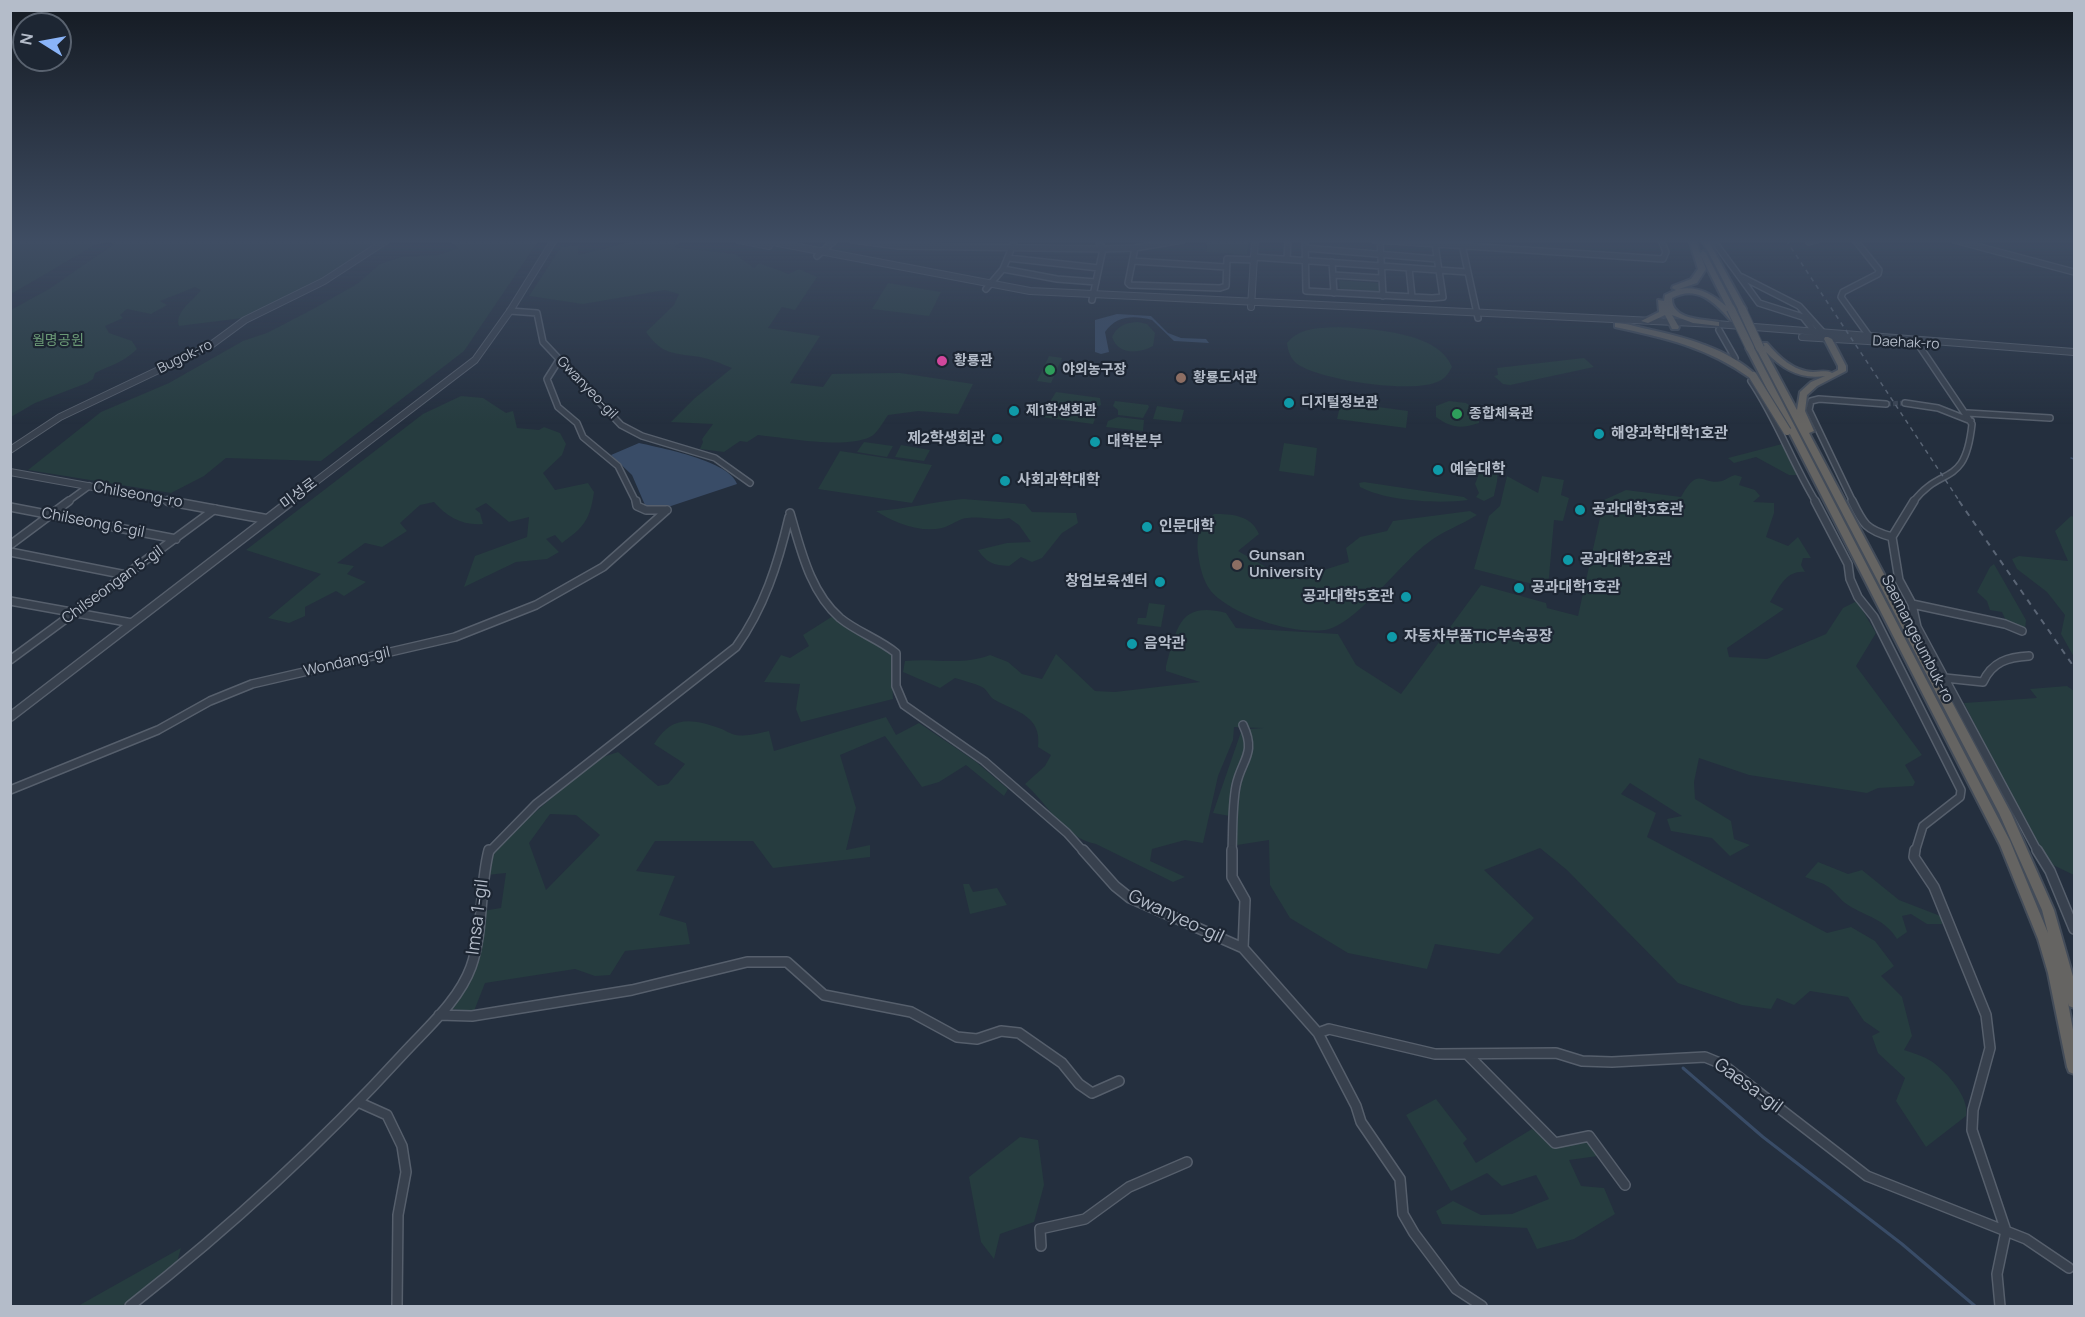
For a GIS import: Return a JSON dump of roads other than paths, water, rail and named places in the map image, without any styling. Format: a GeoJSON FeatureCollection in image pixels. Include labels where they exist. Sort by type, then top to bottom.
{"type":"FeatureCollection","features":[{"type":"Feature","properties":{"kind":"highway"},"geometry":{"type":"LineString","coordinates":[[1661,301],[1673,325]]}},
{"type":"Feature","properties":{"kind":"highway"},"geometry":{"type":"LineString","coordinates":[[1668,301],[1674,313],[1718,327]]}},
{"type":"Feature","properties":{"kind":"highway"},"geometry":{"type":"LineString","coordinates":[[1718,301],[1727,308]]}},
{"type":"Feature","properties":{"kind":"highway","name":"Saemangeumbuk-ro"},"geometry":{"type":"LineString","coordinates":[[1724,301],[1737,323],[1760,349],[2005,813],[2048,910],[2074,1002]]}},
{"type":"Feature","properties":{"kind":"highway"},"geometry":{"type":"LineString","coordinates":[[1738,301],[1760,349],[1793,370],[1813,375],[1826,374],[1834,368],[1822,335]]}},
{"type":"Feature","properties":{"kind":"highway"},"geometry":{"type":"LineString","coordinates":[[1645,321],[1660,315],[1664,308]]}},
{"type":"Feature","properties":{"kind":"highway"},"geometry":{"type":"LineString","coordinates":[[1618,325],[1697,344],[1725,357],[1752,379],[1769,398],[1787,432],[1806,456]]}},
{"type":"Feature","properties":{"kind":"highway"},"geometry":{"type":"LineString","coordinates":[[1822,335],[1842,366],[1842,371],[1808,388],[1801,403],[1801,411],[1822,458],[1825,474]]}},
{"type":"Feature","properties":{"kind":"highway","name":"Saemangeumbuk-ro"},"geometry":{"type":"LineString","coordinates":[[1760,349],[1806,456],[2006,846],[2044,939],[2055,974],[2074,1067]]}},
{"type":"Feature","properties":{"kind":"street","name":"Bugok-ro"},"geometry":{"type":"LineString","coordinates":[[10,450],[60,417],[212,345],[245,320],[283,301]]}},
{"type":"Feature","properties":{"kind":"street","name":"미성로"},"geometry":{"type":"LineString","coordinates":[[10,717],[15,710],[475,360],[516,301]]}},
{"type":"Feature","properties":{"kind":"street","name":"Daehak-ro"},"geometry":{"type":"LineString","coordinates":[[1181,301],[1718,327],[1873,341],[2038,349]]}},
{"type":"Feature","properties":{"kind":"street","name":"Daehak-ro"},"geometry":{"type":"LineString","coordinates":[[1232,301],[1251,305],[1271,303],[1618,325],[1645,321],[1673,325]]}},
{"type":"Feature","properties":{"kind":"street"},"geometry":{"type":"LineString","coordinates":[[1267,301],[1271,303]]}},
{"type":"Feature","properties":{"kind":"street"},"geometry":{"type":"LineString","coordinates":[[1474,301],[1477,315]]}},
{"type":"Feature","properties":{"kind":"street"},"geometry":{"type":"LineString","coordinates":[[1758,301],[1803,317],[1822,335]]}},
{"type":"Feature","properties":{"kind":"street"},"geometry":{"type":"LineString","coordinates":[[1790,301],[1799,306],[1822,335]]}},
{"type":"Feature","properties":{"kind":"street"},"geometry":{"type":"LineString","coordinates":[[1844,301],[1873,341]]}},
{"type":"Feature","properties":{"kind":"street","name":"Gwanyeo-gil"},"geometry":{"type":"LineString","coordinates":[[510,311],[537,313],[543,342],[621,424],[631,431],[715,458],[750,483]]}},
{"type":"Feature","properties":{"kind":"street"},"geometry":{"type":"LineString","coordinates":[[1718,327],[1736,358]]}},
{"type":"Feature","properties":{"kind":"street","name":"Daehak-ro"},"geometry":{"type":"LineString","coordinates":[[1822,335],[1868,335],[2074,352]]}},
{"type":"Feature","properties":{"kind":"street"},"geometry":{"type":"LineString","coordinates":[[1918,344],[1971,421],[1969,450],[1957,471],[1924,490],[1913,502],[1906,519],[1892,537],[1899,580],[1912,604],[1917,627],[2026,834],[2050,871],[2074,929]]}},
{"type":"Feature","properties":{"kind":"street","name":"Wondang-gil"},"geometry":{"type":"LineString","coordinates":[[10,790],[158,730],[210,701],[252,684],[455,637],[516,613],[603,567],[667,510],[646,510],[637,506],[635,496],[618,466],[583,437],[577,423],[558,407],[547,379],[559,360]]}},
{"type":"Feature","properties":{"kind":"street"},"geometry":{"type":"LineString","coordinates":[[1752,379],[1767,405],[1801,478],[1826,518],[1848,564],[1850,579],[1858,597],[1874,617],[1961,790],[1960,796],[1925,821],[1918,831],[1914,857],[1934,887],[1986,1015],[1990,1048],[1973,1110],[1972,1130],[2006,1231],[1997,1274],[2000,1306]]}},
{"type":"Feature","properties":{"kind":"street"},"geometry":{"type":"LineString","coordinates":[[1886,404],[1819,399],[1811,401],[1809,410],[1863,524],[1877,533],[1892,537]]}},
{"type":"Feature","properties":{"kind":"street"},"geometry":{"type":"LineString","coordinates":[[1905,403],[1938,408],[1971,421]]}},
{"type":"Feature","properties":{"kind":"street"},"geometry":{"type":"LineString","coordinates":[[1967,413],[2050,418]]}},
{"type":"Feature","properties":{"kind":"street","name":"Chilseong-ro"},"geometry":{"type":"LineString","coordinates":[[10,472],[266,519]]}},
{"type":"Feature","properties":{"kind":"street"},"geometry":{"type":"LineString","coordinates":[[10,545],[89,486]]}},
{"type":"Feature","properties":{"kind":"street","name":"Chilseong 6-gil"},"geometry":{"type":"LineString","coordinates":[[10,507],[176,539]]}},
{"type":"Feature","properties":{"kind":"street","name":"Chilseongan 5-gil"},"geometry":{"type":"LineString","coordinates":[[10,660],[216,509]]}},
{"type":"Feature","properties":{"kind":"street","name":"Gwanyeo-gil"},"geometry":{"type":"LineString","coordinates":[[790,513],[809,570],[825,601],[838,617],[896,653],[896,686],[904,705],[984,761],[1066,833],[1104,876],[1130,898],[1244,948],[1318,1034],[1356,1106],[1361,1122],[1400,1179],[1403,1214],[1436,1265],[1456,1289],[1482,1306]]}},
{"type":"Feature","properties":{"kind":"street","name":"Imsa 1-gil"},"geometry":{"type":"LineString","coordinates":[[130,1306],[216,1238],[358,1102],[460,990],[471,968],[477,946],[481,888],[489,850],[536,804],[736,647],[753,623],[779,561],[790,513]]}},
{"type":"Feature","properties":{"kind":"street"},"geometry":{"type":"LineString","coordinates":[[10,552],[126,575]]}},
{"type":"Feature","properties":{"kind":"street"},"geometry":{"type":"LineString","coordinates":[[10,601],[132,623]]}},
{"type":"Feature","properties":{"kind":"street"},"geometry":{"type":"LineString","coordinates":[[1912,604],[1996,622],[2022,631]]}},
{"type":"Feature","properties":{"kind":"street"},"geometry":{"type":"LineString","coordinates":[[10,651],[20,653]]}},
{"type":"Feature","properties":{"kind":"street"},"geometry":{"type":"LineString","coordinates":[[1945,678],[1983,682],[1988,669],[2007,657],[2029,656]]}},
{"type":"Feature","properties":{"kind":"street"},"geometry":{"type":"LineString","coordinates":[[1243,725],[1250,739],[1248,757],[1236,785],[1232,877],[1245,900],[1244,948]]}},
{"type":"Feature","properties":{"kind":"street"},"geometry":{"type":"LineString","coordinates":[[439,1015],[483,1014],[632,990],[714,968],[747,962],[778,961],[787,962],[824,995],[911,1012],[957,1037],[976,1039],[1001,1031],[1019,1033],[1062,1063],[1079,1084],[1092,1093],[1119,1081]]}},
{"type":"Feature","properties":{"kind":"street","name":"Gaesa-gil"},"geometry":{"type":"LineString","coordinates":[[1318,1034],[1329,1029],[1436,1054],[1556,1053],[1582,1061],[1612,1062],[1705,1057],[1722,1064],[1867,1176],[2026,1239],[2069,1268]]}},
{"type":"Feature","properties":{"kind":"street"},"geometry":{"type":"LineString","coordinates":[[1467,1053],[1555,1143],[1589,1136],[1625,1185]]}},
{"type":"Feature","properties":{"kind":"street"},"geometry":{"type":"LineString","coordinates":[[358,1102],[387,1115],[402,1146],[406,1172],[398,1215],[398,1306]]}},
{"type":"Feature","properties":{"kind":"street"},"geometry":{"type":"LineString","coordinates":[[1041,1246],[1040,1229],[1085,1219],[1129,1187],[1187,1162]]}},
{"type":"Feature","properties":{"kind":"water"},"geometry":{"type":"Polygon","coordinates":[[[1117,314],[1151,316],[1168,333],[1181,338],[1206,339],[1209,343],[1174,341],[1152,320],[1132,317],[1114,323],[1105,332],[1109,352],[1101,354],[1095,352],[1095,320],[1117,314]]]}},
{"type":"Feature","properties":{"kind":"water"},"geometry":{"type":"Polygon","coordinates":[[[639,443],[709,462],[732,476],[737,484],[665,508],[645,505],[632,475],[611,455],[639,443]]]}},
{"type":"Feature","properties":{"kind":"waterway"},"geometry":{"type":"LineString","coordinates":[[1683,1068],[1763,1137],[1902,1244],[1975,1306]]}},
{"type":"Feature","properties":{"kind":"tunnel"},"geometry":{"type":"LineString","coordinates":[[1886,404],[1905,403]]}},
{"type":"Feature","properties":{"kind":"railway"},"geometry":{"type":"LineString","coordinates":[[1827,301],[1960,502]]}},
{"type":"Feature","properties":{"kind":"railway"},"geometry":{"type":"LineString","coordinates":[[1959,501],[2074,667]]}},
{"type":"Feature","properties":{"kind":"place","name":"황룡관"},"geometry":{"type":"Point","coordinates":[942,361]}},
{"type":"Feature","properties":{"kind":"place","name":"야외농구장"},"geometry":{"type":"Point","coordinates":[1050,370]}},
{"type":"Feature","properties":{"kind":"place","name":"황룡도서관"},"geometry":{"type":"Point","coordinates":[1181,378]}},
{"type":"Feature","properties":{"kind":"place","name":"디지털정보관"},"geometry":{"type":"Point","coordinates":[1289,403]}},
{"type":"Feature","properties":{"kind":"place","name":"제1학생회관"},"geometry":{"type":"Point","coordinates":[1014,411]}},
{"type":"Feature","properties":{"kind":"place","name":"종합체육관"},"geometry":{"type":"Point","coordinates":[1457,414]}},
{"type":"Feature","properties":{"kind":"place","name":"해양과학대학1호관"},"geometry":{"type":"Point","coordinates":[1599,434]}},
{"type":"Feature","properties":{"kind":"place","name":"제2학생회관"},"geometry":{"type":"Point","coordinates":[997,439]}},
{"type":"Feature","properties":{"kind":"place","name":"대학본부"},"geometry":{"type":"Point","coordinates":[1095,442]}},
{"type":"Feature","properties":{"kind":"place","name":"예술대학"},"geometry":{"type":"Point","coordinates":[1438,470]}},
{"type":"Feature","properties":{"kind":"place","name":"사회과학대학"},"geometry":{"type":"Point","coordinates":[1005,481]}},
{"type":"Feature","properties":{"kind":"place","name":"공과대학3호관"},"geometry":{"type":"Point","coordinates":[1580,510]}},
{"type":"Feature","properties":{"kind":"place","name":"인문대학"},"geometry":{"type":"Point","coordinates":[1147,527]}},
{"type":"Feature","properties":{"kind":"place","name":"공과대학2호관"},"geometry":{"type":"Point","coordinates":[1568,560]}},
{"type":"Feature","properties":{"kind":"place","name":"Gunsan University"},"geometry":{"type":"Point","coordinates":[1237,565]}},
{"type":"Feature","properties":{"kind":"place","name":"창업보육센터"},"geometry":{"type":"Point","coordinates":[1160,582]}},
{"type":"Feature","properties":{"kind":"place","name":"공과대학1호관"},"geometry":{"type":"Point","coordinates":[1519,588]}},
{"type":"Feature","properties":{"kind":"place","name":"공과대학5호관"},"geometry":{"type":"Point","coordinates":[1406,597]}},
{"type":"Feature","properties":{"kind":"place","name":"자동차부품TIC부속공장"},"geometry":{"type":"Point","coordinates":[1392,637]}},
{"type":"Feature","properties":{"kind":"place","name":"음악관"},"geometry":{"type":"Point","coordinates":[1132,644]}},
{"type":"Feature","properties":{"kind":"park label","name":"월명공원"},"geometry":{"type":"Point","coordinates":[58,341]}}]}
